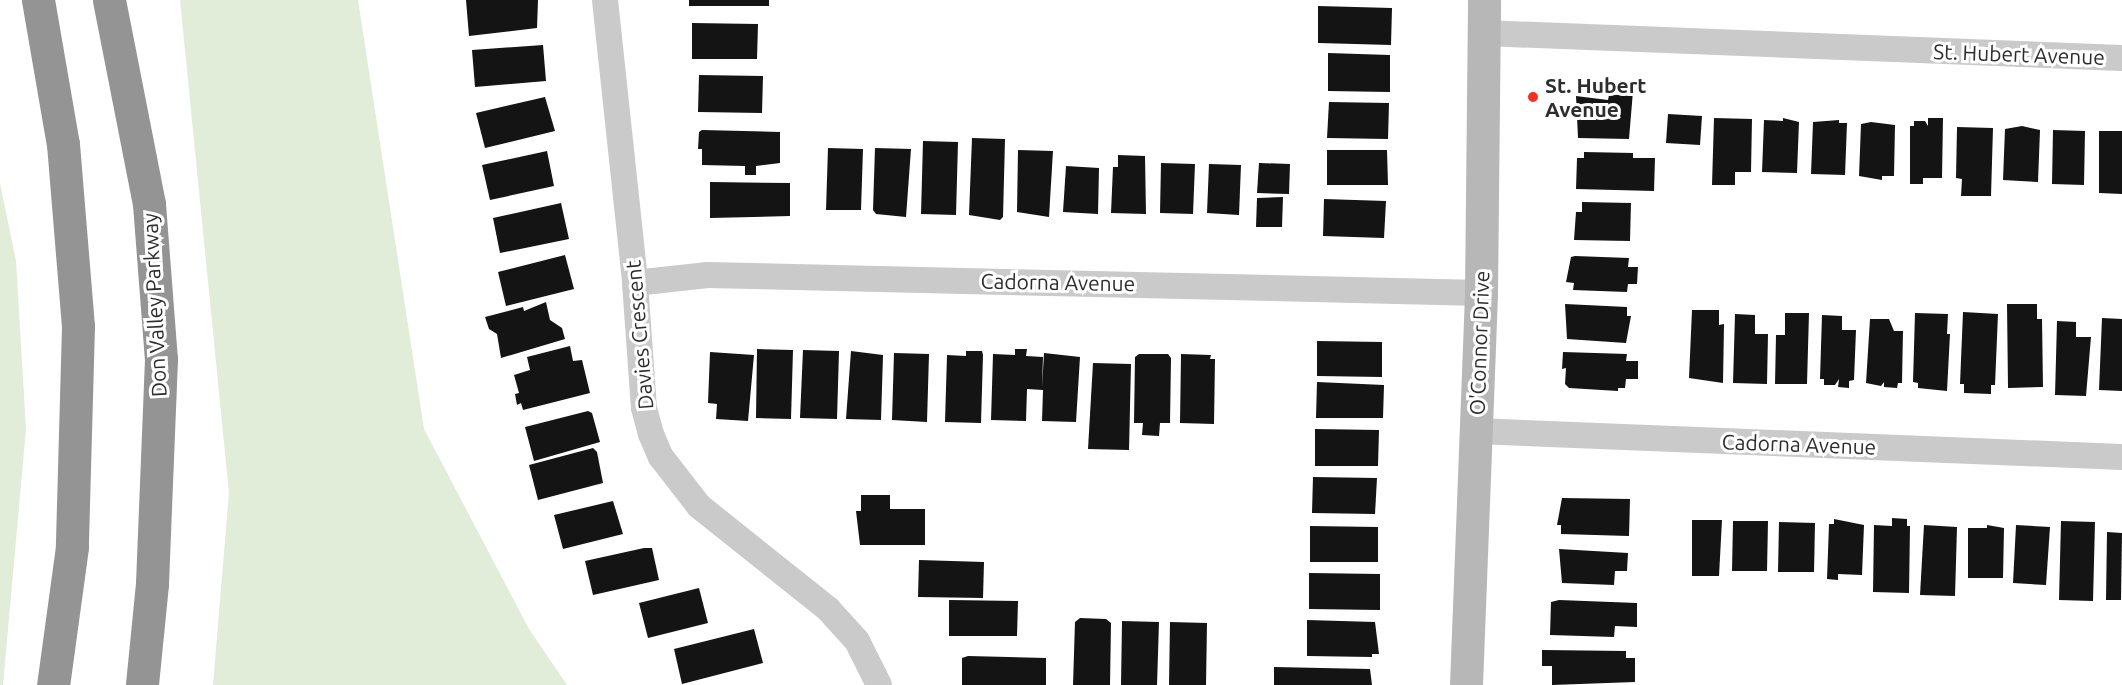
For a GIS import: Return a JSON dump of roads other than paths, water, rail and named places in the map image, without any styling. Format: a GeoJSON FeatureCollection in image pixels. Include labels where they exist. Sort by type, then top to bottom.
{"type":"FeatureCollection","features":[{"type":"Feature","properties":{"kind":"highway"},"geometry":{"type":"LineString","coordinates":[[38,0],[63,144],[78,326],[72,547],[53,685]]}},
{"type":"Feature","properties":{"kind":"highway","name":"Don Valley Parkway"},"geometry":{"type":"LineString","coordinates":[[109,0],[149,204],[161,359],[152,584],[142,685]]}},
{"type":"Feature","properties":{"kind":"main road","name":"O'Connor Drive"},"geometry":{"type":"LineString","coordinates":[[1466,685],[1481,293],[1484,0]]}},
{"type":"Feature","properties":{"kind":"street","name":"Davies Crescent"},"geometry":{"type":"LineString","coordinates":[[605,0],[635,283],[644,408],[661,457],[699,506],[828,609],[857,642],[879,685]]}},
{"type":"Feature","properties":{"kind":"street","name":"St. Hubert Avenue"},"geometry":{"type":"LineString","coordinates":[[1484,33],[2122,58]]}},
{"type":"Feature","properties":{"kind":"street","name":"Cadorna Avenue"},"geometry":{"type":"LineString","coordinates":[[635,283],[708,275],[1481,293]]}},
{"type":"Feature","properties":{"kind":"street","name":"Cadorna Avenue"},"geometry":{"type":"LineString","coordinates":[[1476,431],[2122,457]]}},
{"type":"Feature","properties":{"kind":"place","name":"St. Hubert Avenue"},"geometry":{"type":"Point","coordinates":[1533,97]}}]}
